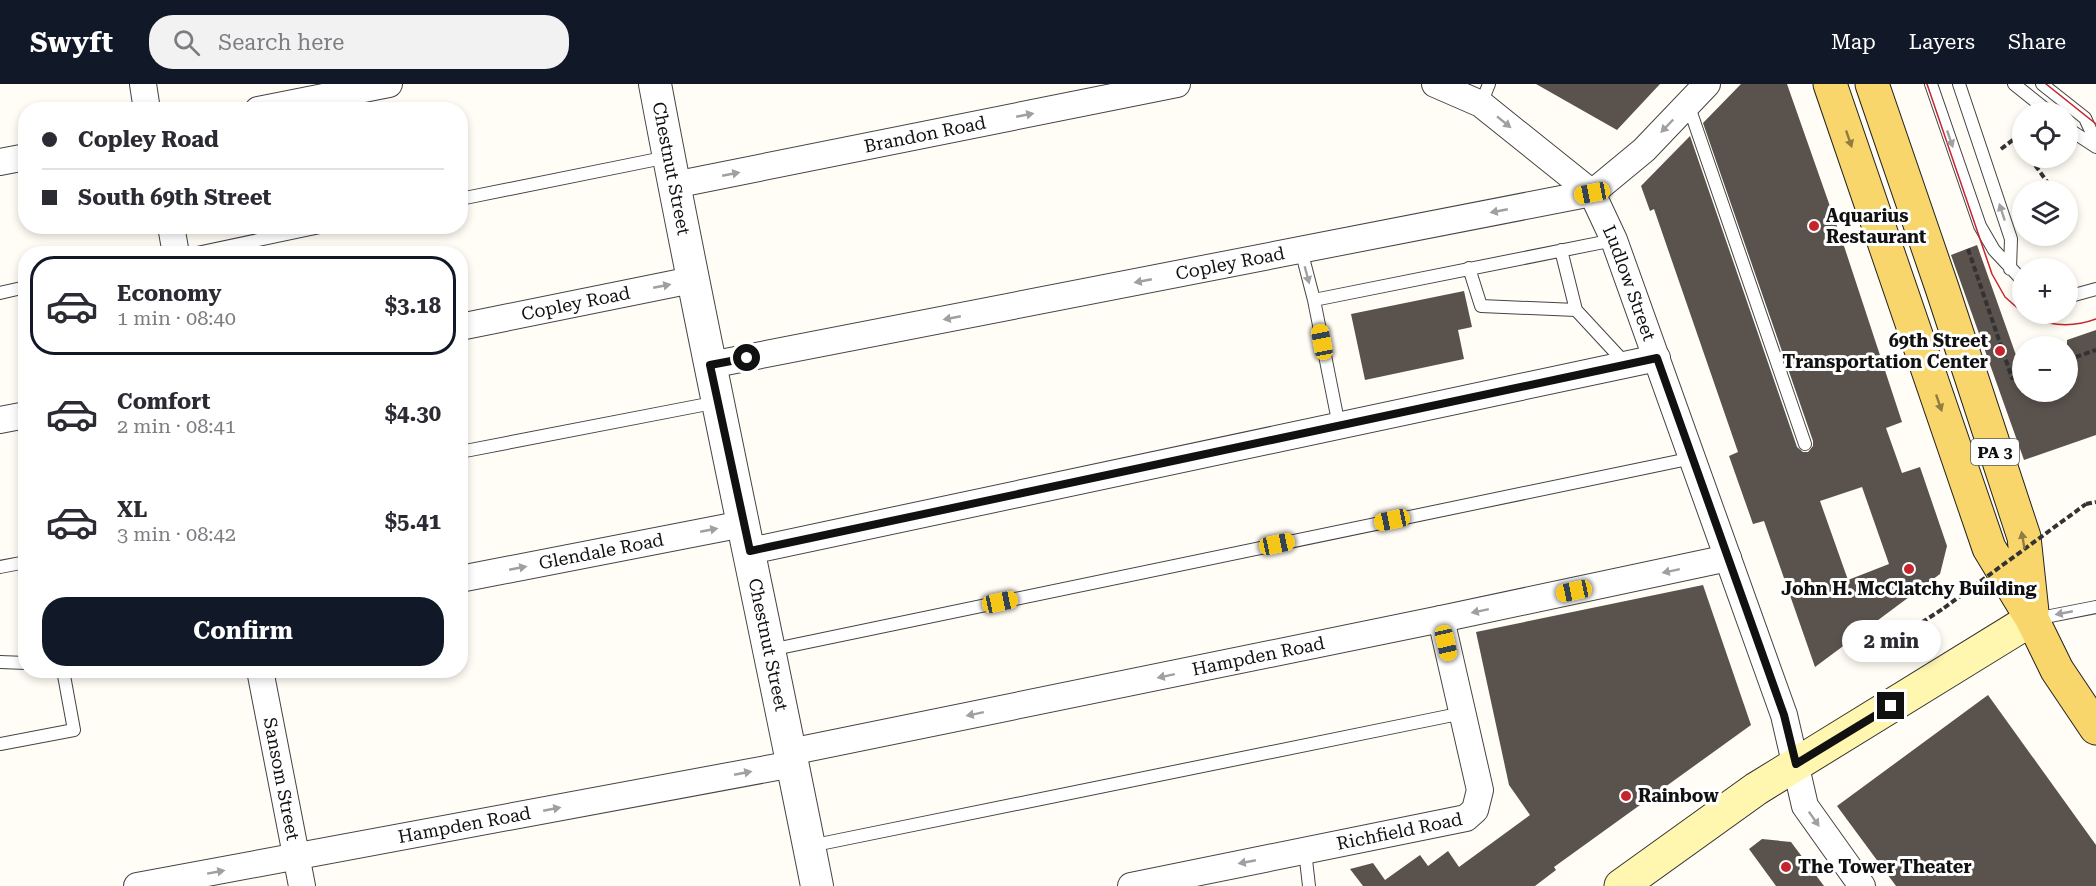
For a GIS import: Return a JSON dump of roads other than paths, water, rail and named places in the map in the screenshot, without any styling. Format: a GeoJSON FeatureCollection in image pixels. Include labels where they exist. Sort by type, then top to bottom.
{"type":"FeatureCollection","features":[{"type":"Feature","properties":{"kind":"main road","name":"PA 3"},"geometry":{"type":"LineString","coordinates":[[1830,84],[1989,549],[2032,619],[2057,670],[2096,728]]}},
{"type":"Feature","properties":{"kind":"main road","name":"PA 3"},"geometry":{"type":"LineString","coordinates":[[1872,84],[2024,537],[2032,619]]}},
{"type":"Feature","properties":{"kind":"main road"},"geometry":{"type":"LineString","coordinates":[[1621,886],[1756,789],[2032,619]]}},
{"type":"Feature","properties":{"kind":"street"},"geometry":{"type":"LineString","coordinates":[[143,84],[146,102]]}},
{"type":"Feature","properties":{"kind":"street"},"geometry":{"type":"LineString","coordinates":[[298,102],[389,84]]}},
{"type":"Feature","properties":{"kind":"street","name":"Chestnut Street"},"geometry":{"type":"LineString","coordinates":[[655,84],[692,280],[817,886]]}},
{"type":"Feature","properties":{"kind":"street","name":"Brandon Road"},"geometry":{"type":"LineString","coordinates":[[671,171],[1177,84]]}},
{"type":"Feature","properties":{"kind":"street","name":"Ludlow Street"},"geometry":{"type":"LineString","coordinates":[[1435,84],[1485,94],[1592,193],[1614,240],[1784,715],[1805,806],[1862,886]]}},
{"type":"Feature","properties":{"kind":"street","name":"Copley Road"},"geometry":{"type":"LineString","coordinates":[[710,365],[1592,193],[1644,150],[1707,84]]}},
{"type":"Feature","properties":{"kind":"street"},"geometry":{"type":"LineString","coordinates":[[0,162],[18,159]]}},
{"type":"Feature","properties":{"kind":"street","name":"Copley Road"},"geometry":{"type":"LineString","coordinates":[[468,325],[692,280]]}},
{"type":"Feature","properties":{"kind":"street","name":"Glendale Road"},"geometry":{"type":"LineString","coordinates":[[468,578],[746,537],[1339,426],[1657,358]]}},
{"type":"Feature","properties":{"kind":"street"},"geometry":{"type":"LineString","coordinates":[[0,420],[18,416]]}},
{"type":"Feature","properties":{"kind":"street","name":"Hampden Road"},"geometry":{"type":"LineString","coordinates":[[137,886],[297,857],[791,758],[1728,558]]}},
{"type":"Feature","properties":{"kind":"street","name":"Richfield Road"},"geometry":{"type":"LineString","coordinates":[[1131,886],[1466,818],[1475,810],[1480,799],[1480,790],[1441,620]]}},
{"type":"Feature","properties":{"kind":"street","name":"Sansom Street"},"geometry":{"type":"LineString","coordinates":[[262,678],[302,886]]}},
{"type":"Feature","properties":{"kind":"lane"},"geometry":{"type":"LineString","coordinates":[[1931,84],[1980,226],[1994,250],[2010,269]]}},
{"type":"Feature","properties":{"kind":"lane"},"geometry":{"type":"LineString","coordinates":[[1959,84],[2011,240],[2010,269]]}},
{"type":"Feature","properties":{"kind":"lane"},"geometry":{"type":"LineString","coordinates":[[2014,84],[2036,102]]}},
{"type":"Feature","properties":{"kind":"lane"},"geometry":{"type":"LineString","coordinates":[[2042,84],[2085,118],[2096,142]]}},
{"type":"Feature","properties":{"kind":"lane"},"geometry":{"type":"LineString","coordinates":[[1688,104],[1805,444]]}},
{"type":"Feature","properties":{"kind":"lane"},"geometry":{"type":"LineString","coordinates":[[2078,135],[2096,147]]}},
{"type":"Feature","properties":{"kind":"lane"},"geometry":{"type":"LineString","coordinates":[[468,198],[671,171]]}},
{"type":"Feature","properties":{"kind":"lane"},"geometry":{"type":"LineString","coordinates":[[230,246],[287,234]]}},
{"type":"Feature","properties":{"kind":"lane"},"geometry":{"type":"LineString","coordinates":[[1314,300],[1614,240]]}},
{"type":"Feature","properties":{"kind":"lane"},"geometry":{"type":"LineString","coordinates":[[1301,250],[1314,300],[1339,426]]}},
{"type":"Feature","properties":{"kind":"lane"},"geometry":{"type":"LineString","coordinates":[[1561,250],[1576,310],[1626,364]]}},
{"type":"Feature","properties":{"kind":"lane"},"geometry":{"type":"LineString","coordinates":[[1469,268],[1480,306],[1576,310]]}},
{"type":"Feature","properties":{"kind":"lane"},"geometry":{"type":"LineString","coordinates":[[0,292],[18,289]]}},
{"type":"Feature","properties":{"kind":"lane"},"geometry":{"type":"LineString","coordinates":[[2078,294],[2096,289]]}},
{"type":"Feature","properties":{"kind":"lane"},"geometry":{"type":"LineString","coordinates":[[468,450],[718,402]]}},
{"type":"Feature","properties":{"kind":"lane"},"geometry":{"type":"LineString","coordinates":[[769,650],[1693,458]]}},
{"type":"Feature","properties":{"kind":"lane"},"geometry":{"type":"LineString","coordinates":[[0,567],[18,564]]}},
{"type":"Feature","properties":{"kind":"lane"},"geometry":{"type":"LineString","coordinates":[[2032,619],[2096,608]]}},
{"type":"Feature","properties":{"kind":"lane"},"geometry":{"type":"LineString","coordinates":[[0,662],[18,663]]}},
{"type":"Feature","properties":{"kind":"lane"},"geometry":{"type":"LineString","coordinates":[[0,744],[74,730],[64,678]]}},
{"type":"Feature","properties":{"kind":"lane"},"geometry":{"type":"LineString","coordinates":[[809,846],[1463,713]]}},
{"type":"Feature","properties":{"kind":"lane"},"geometry":{"type":"LineString","coordinates":[[1305,851],[1310,886]]}},
{"type":"Feature","properties":{"kind":"tram line"},"geometry":{"type":"LineString","coordinates":[[1927,84],[1992,274],[2005,297],[2012,303]]}},
{"type":"Feature","properties":{"kind":"tram line"},"geometry":{"type":"LineString","coordinates":[[2046,84],[2096,124]]}},
{"type":"Feature","properties":{"kind":"tram line"},"geometry":{"type":"LineString","coordinates":[[2078,324],[2096,319]]}},
{"type":"Feature","properties":{"kind":"tram line"},"geometry":{"type":"LineString","coordinates":[[2060,324],[2078,324]]}},
{"type":"Feature","properties":{"kind":"place","name":"Aquarius Restaurant"},"geometry":{"type":"Point","coordinates":[1814,226]}},
{"type":"Feature","properties":{"kind":"place","name":"69th Street Transportation Center"},"geometry":{"type":"Point","coordinates":[2000,351]}},
{"type":"Feature","properties":{"kind":"place","name":"John H. McClatchy Building"},"geometry":{"type":"Point","coordinates":[1909,569]}},
{"type":"Feature","properties":{"kind":"place","name":"Rainbow"},"geometry":{"type":"Point","coordinates":[1626,796]}},
{"type":"Feature","properties":{"kind":"place","name":"The Tower Theater"},"geometry":{"type":"Point","coordinates":[1786,867]}}]}
